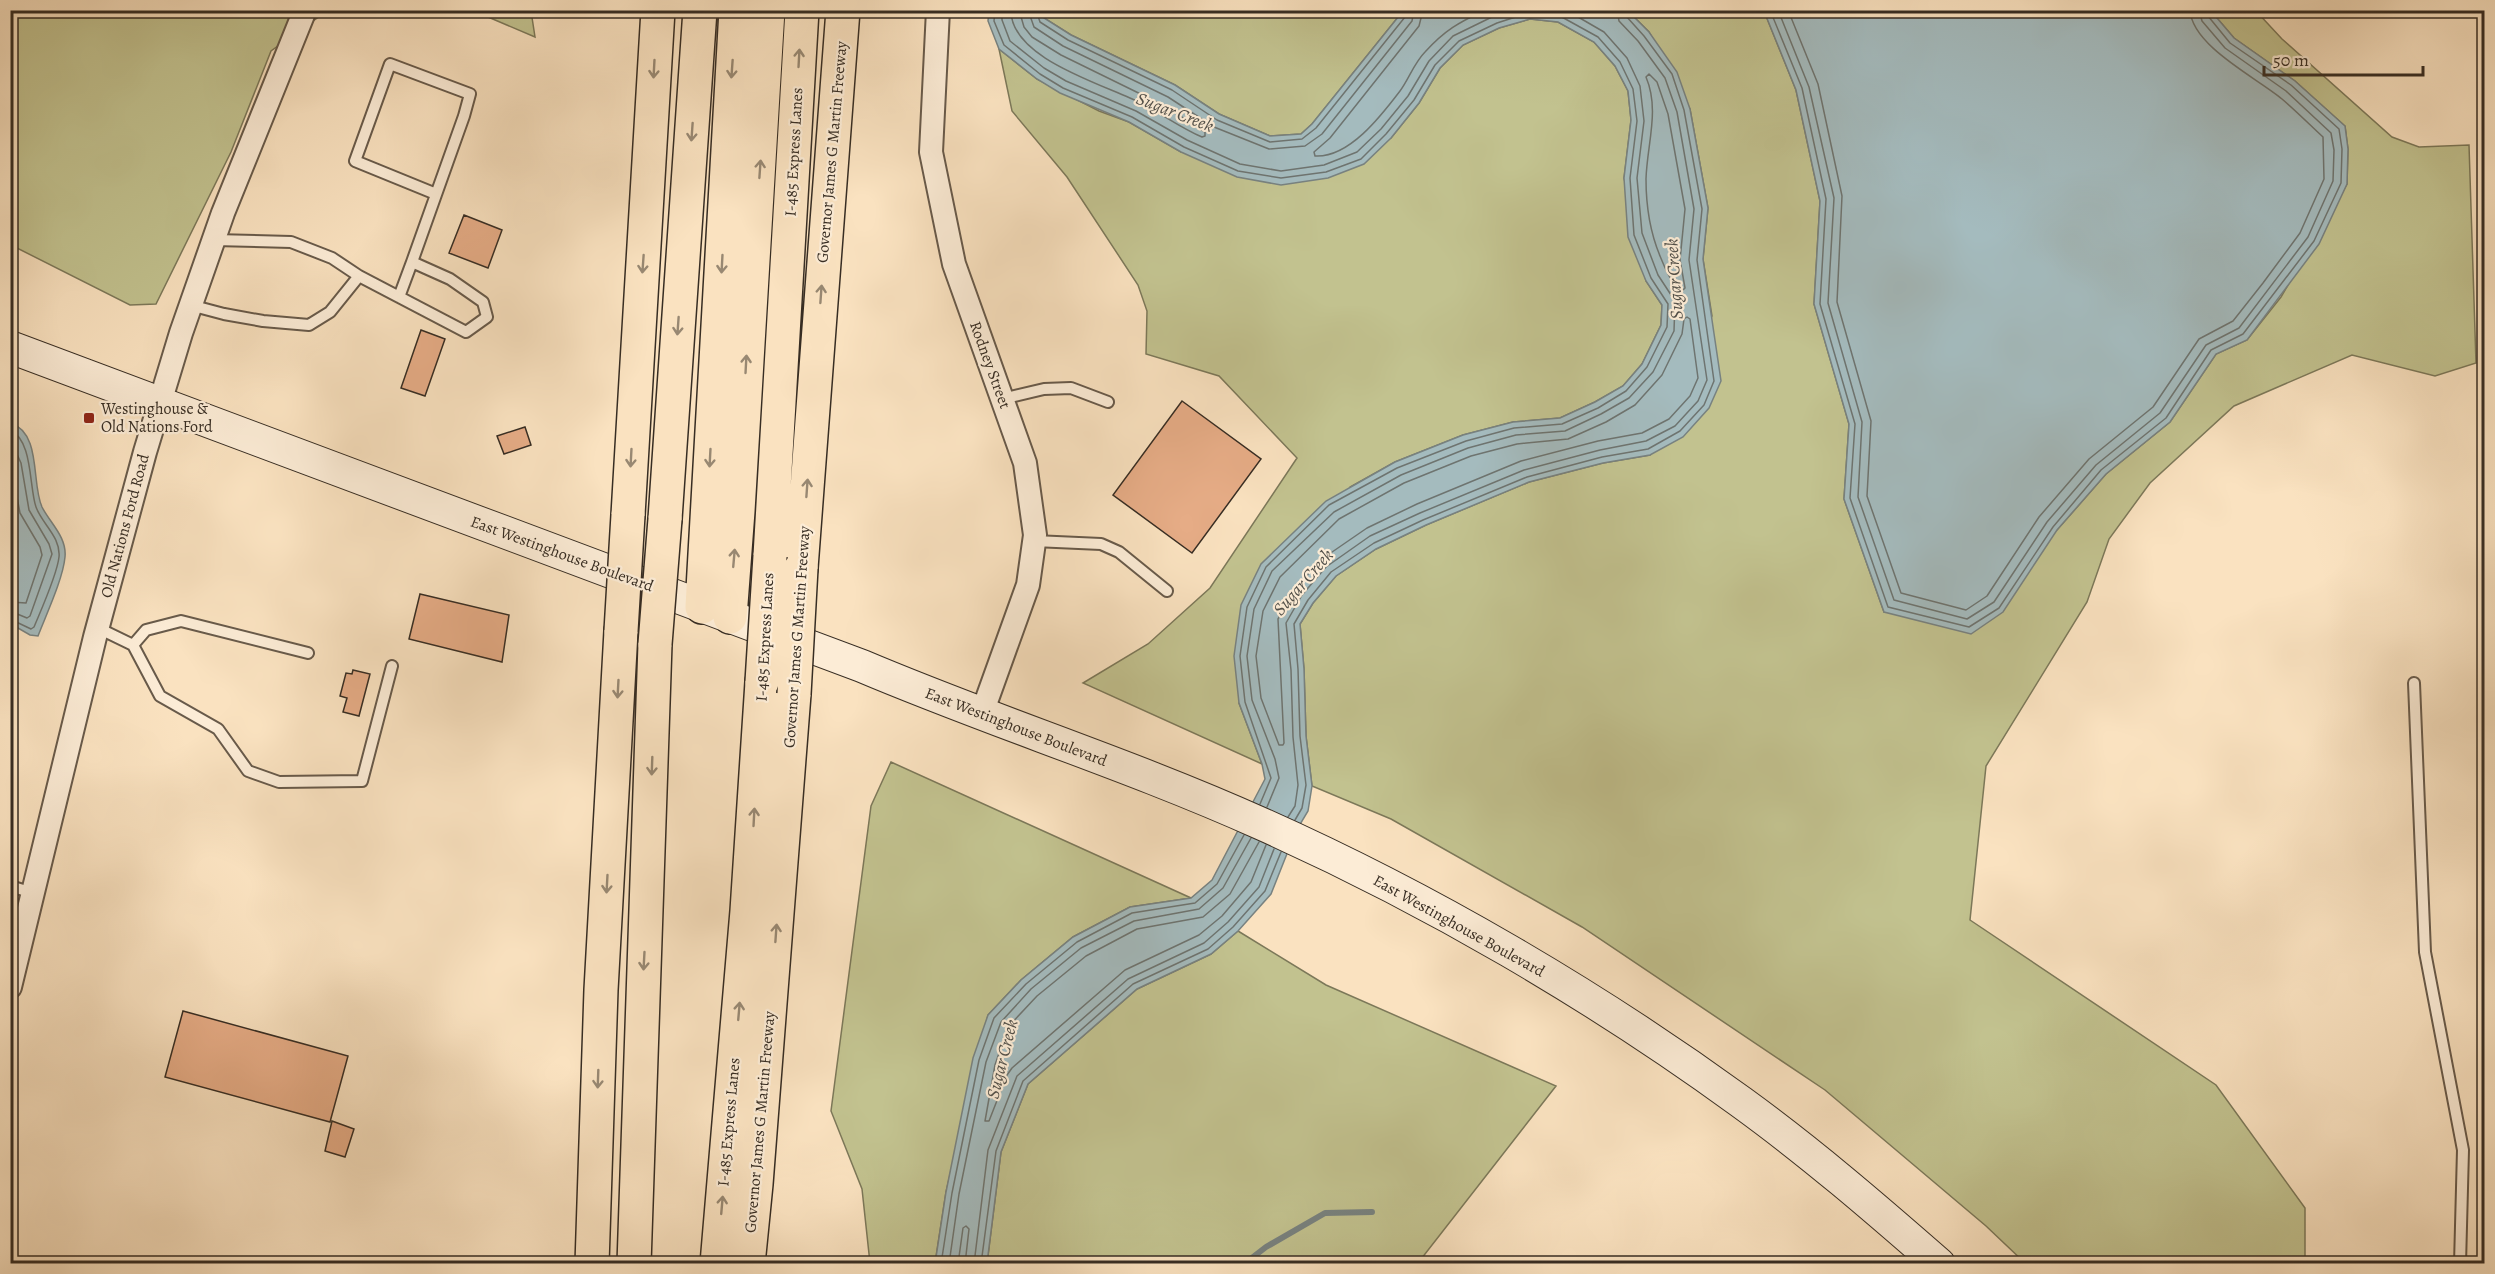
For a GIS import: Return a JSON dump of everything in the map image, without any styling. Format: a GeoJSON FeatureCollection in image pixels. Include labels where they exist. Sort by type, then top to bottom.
{"type":"FeatureCollection","features":[{"type":"Feature","properties":{"kind":"highway"},"geometry":{"type":"LineString","coordinates":[[592,1263],[601,990],[658,10]]}},
{"type":"Feature","properties":{"kind":"highway"},"geometry":{"type":"LineString","coordinates":[[634,1263],[637,1115],[656,645],[700,10]]}},
{"type":"Feature","properties":{"kind":"highway"},"geometry":{"type":"LineString","coordinates":[[716,612],[736,10]]}},
{"type":"Feature","properties":{"kind":"highway"},"geometry":{"type":"LineString","coordinates":[[716,612],[738,511],[768,10]]}},
{"type":"Feature","properties":{"kind":"highway","name":"I-485 Express Lanes"},"geometry":{"type":"LineString","coordinates":[[717,1263],[747,911],[802,10]]}},
{"type":"Feature","properties":{"kind":"highway","name":"Governor James G Martin Freeway"},"geometry":{"type":"LineString","coordinates":[[748,1263],[794,694],[801,568],[843,10]]}},
{"type":"Feature","properties":{"kind":"highway"},"geometry":{"type":"LineString","coordinates":[[619,1263],[637,1115]]}},
{"type":"Feature","properties":{"kind":"main road","name":"East Westinghouse Boulevard"},"geometry":{"type":"LineString","coordinates":[[10,347],[982,713],[1192,794],[1262,824],[1428,906],[1628,1024],[1732,1095],[1842,1179],[1940,1263]]}},
{"type":"Feature","properties":{"kind":"street","name":"Old Nations Ford Road"},"geometry":{"type":"LineString","coordinates":[[10,987],[98,628],[145,452],[190,305],[305,10]]}},
{"type":"Feature","properties":{"kind":"street","name":"Rodney Street"},"geometry":{"type":"LineString","coordinates":[[938,10],[931,152],[954,264],[1025,462],[1034,541],[1028,585],[982,713]]}},
{"type":"Feature","properties":{"kind":"lane"},"geometry":{"type":"LineString","coordinates":[[399,297],[436,194],[470,94],[390,64],[356,161],[436,194]]}},
{"type":"Feature","properties":{"kind":"lane"},"geometry":{"type":"LineString","coordinates":[[214,240],[291,242],[332,258],[358,276],[466,332],[487,317],[483,302],[450,279],[412,262]]}},
{"type":"Feature","properties":{"kind":"lane"},"geometry":{"type":"LineString","coordinates":[[190,305],[263,321],[309,325],[330,312],[358,276]]}},
{"type":"Feature","properties":{"kind":"lane"},"geometry":{"type":"LineString","coordinates":[[1002,399],[1044,389],[1071,388],[1108,402]]}},
{"type":"Feature","properties":{"kind":"lane"},"geometry":{"type":"LineString","coordinates":[[1034,541],[1101,544],[1119,552],[1167,591]]}},
{"type":"Feature","properties":{"kind":"lane"},"geometry":{"type":"LineString","coordinates":[[133,645],[146,630],[181,621],[308,653]]}},
{"type":"Feature","properties":{"kind":"lane"},"geometry":{"type":"LineString","coordinates":[[98,628],[133,645],[160,696],[218,729],[248,771],[279,782],[362,781],[392,666]]}},
{"type":"Feature","properties":{"kind":"lane"},"geometry":{"type":"LineString","coordinates":[[2414,683],[2425,952],[2463,1150],[2460,1263]]}},
{"type":"Feature","properties":{"kind":"lane"},"geometry":{"type":"LineString","coordinates":[[10,886],[33,893]]}},
{"type":"Feature","properties":{"kind":"green space"},"geometry":{"type":"Polygon","coordinates":[[[10,11],[327,11],[271,51],[231,152],[156,304],[130,305],[11,245],[10,11]]]}},
{"type":"Feature","properties":{"kind":"green space"},"geometry":{"type":"Polygon","coordinates":[[[474,11],[531,11],[535,37],[474,11]]]}},
{"type":"Feature","properties":{"kind":"green space"},"geometry":{"type":"Polygon","coordinates":[[[1041,11],[1403,11],[1312,124],[1301,134],[1270,136],[1219,114],[1175,85],[1071,35],[1044,18],[1041,11]]]}},
{"type":"Feature","properties":{"kind":"green space"},"geometry":{"type":"Polygon","coordinates":[[[1628,11],[1764,11],[1796,90],[1820,201],[1814,304],[1849,424],[1844,499],[1884,612],[2057,530],[2106,474],[2170,422],[2216,354],[2247,340],[2281,297],[2347,184],[2348,149],[2345,126],[2295,81],[2234,38],[2211,11],[2256,11],[2282,39],[2392,137],[2419,147],[2469,145],[2476,363],[2435,376],[2352,355],[2234,406],[2150,483],[2109,539],[2087,602],[1986,766],[1970,920],[2216,1085],[2305,1208],[2305,1263],[2025,1263],[1986,1226],[1825,1090],[1582,927],[1391,819],[1312,786],[1306,736],[1300,624],[1313,603],[1336,576],[1376,549],[1426,525],[1529,482],[1603,463],[1650,455],[1712,316],[1703,259],[1708,208],[1690,109],[1649,32],[1628,11]]]}},
{"type":"Feature","properties":{"kind":"green space"},"geometry":{"type":"Polygon","coordinates":[[[1530,19],[1558,22],[1594,42],[1615,66],[1628,91],[1631,120],[1624,178],[1646,281],[1662,305],[1661,325],[1642,364],[1623,386],[1560,418],[1513,422],[1463,435],[1395,462],[1350,487],[1239,703],[1262,764],[1083,683],[1148,644],[1210,588],[1297,458],[1219,376],[1146,354],[1147,311],[1138,285],[1067,177],[1012,111],[999,49],[1037,79],[1099,111],[1129,122],[1181,152],[1391,138],[1419,103],[1440,68],[1463,45],[1499,28],[1530,19]]]}},
{"type":"Feature","properties":{"kind":"green space"},"geometry":{"type":"Polygon","coordinates":[[[891,762],[1191,898],[1130,907],[1073,937],[1021,980],[988,1015],[946,1192],[935,1263],[870,1263],[862,1189],[831,1111],[871,806],[891,762]]]}},
{"type":"Feature","properties":{"kind":"green space"},"geometry":{"type":"Polygon","coordinates":[[[1238,931],[1326,985],[1556,1086],[1418,1263],[987,1264],[1001,1152],[1028,1084],[1137,989],[1211,954],[1238,931]]]}},
{"type":"Feature","properties":{"kind":"water","name":"Sugar Creek"},"geometry":{"type":"Polygon","coordinates":[[[989,11],[1041,11],[1044,18],[1071,35],[1175,85],[1219,114],[1270,136],[1301,134],[1312,124],[1403,11],[1628,11],[1649,32],[1677,72],[1690,109],[1708,208],[1703,259],[1721,381],[1709,408],[1683,437],[1650,455],[1603,463],[1529,482],[1426,525],[1376,549],[1336,576],[1313,603],[1300,624],[1306,736],[1312,786],[1308,811],[1296,831],[1271,894],[1238,931],[1211,954],[1137,989],[1028,1084],[1001,1152],[987,1263],[935,1264],[946,1192],[973,1058],[988,1015],[1021,980],[1073,937],[1130,907],[1191,898],[1212,880],[1265,779],[1262,764],[1239,703],[1234,656],[1241,605],[1261,564],[1326,501],[1395,462],[1463,435],[1513,422],[1560,418],[1623,386],[1642,364],[1661,325],[1662,305],[1646,281],[1628,237],[1624,178],[1631,120],[1628,91],[1615,66],[1594,42],[1558,22],[1530,19],[1499,28],[1463,45],[1440,68],[1419,103],[1391,138],[1364,164],[1328,178],[1281,185],[1237,177],[1181,152],[1129,122],[1060,93],[1037,79],[999,49],[988,21],[989,11]]]}},
{"type":"Feature","properties":{"kind":"water"},"geometry":{"type":"Polygon","coordinates":[[[1764,11],[2211,11],[2234,38],[2295,81],[2345,126],[2348,149],[2347,184],[2319,244],[2247,340],[2216,354],[2170,422],[2106,474],[2057,530],[2003,612],[1971,634],[1884,612],[1844,499],[1849,424],[1814,304],[1820,201],[1796,90],[1764,11]]]}},
{"type":"Feature","properties":{"kind":"water"},"geometry":{"type":"Polygon","coordinates":[[[11,423],[21,429],[32,448],[42,507],[61,537],[65,550],[61,576],[38,636],[30,635],[11,624],[11,423]]]}},
{"type":"Feature","properties":{"kind":"building"},"geometry":{"type":"Polygon","coordinates":[[[464,215],[502,230],[488,268],[449,253],[464,215]]]}},
{"type":"Feature","properties":{"kind":"building"},"geometry":{"type":"Polygon","coordinates":[[[421,330],[445,339],[425,396],[401,388],[421,330]]]}},
{"type":"Feature","properties":{"kind":"building"},"geometry":{"type":"Polygon","coordinates":[[[1182,401],[1261,459],[1192,553],[1113,495],[1182,401]]]}},
{"type":"Feature","properties":{"kind":"building"},"geometry":{"type":"Polygon","coordinates":[[[525,427],[531,445],[504,454],[497,436],[525,427]]]}},
{"type":"Feature","properties":{"kind":"building"},"geometry":{"type":"Polygon","coordinates":[[[420,594],[509,615],[502,662],[409,639],[420,594]]]}},
{"type":"Feature","properties":{"kind":"building"},"geometry":{"type":"Polygon","coordinates":[[[353,670],[370,674],[359,716],[343,712],[347,698],[340,696],[346,673],[352,674],[353,670]]]}},
{"type":"Feature","properties":{"kind":"building"},"geometry":{"type":"Polygon","coordinates":[[[183,1011],[348,1056],[330,1122],[165,1077],[183,1011]]]}},
{"type":"Feature","properties":{"kind":"building"},"geometry":{"type":"Polygon","coordinates":[[[332,1121],[354,1129],[345,1157],[325,1151],[332,1121]]]}},
{"type":"Feature","properties":{"kind":"waterway"},"geometry":{"type":"LineString","coordinates":[[1244,1264],[1266,1247],[1325,1213],[1372,1212]]}},
{"type":"Feature","properties":{"kind":"place","name":"Westinghouse & Old Nations Ford"},"geometry":{"type":"Point","coordinates":[89,418]}}]}
